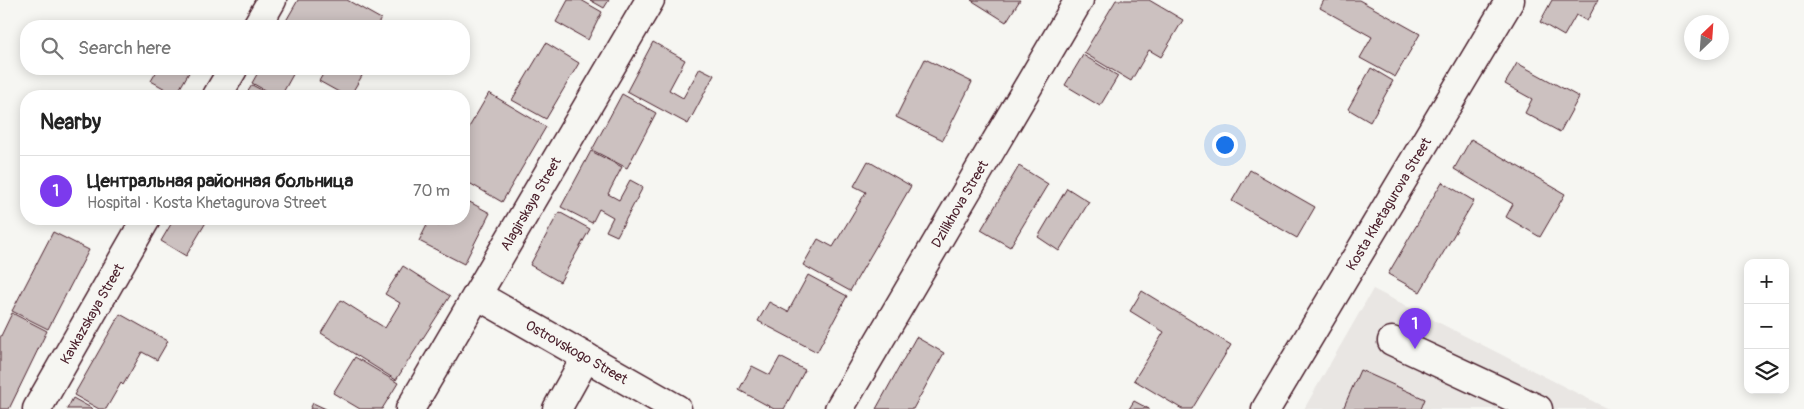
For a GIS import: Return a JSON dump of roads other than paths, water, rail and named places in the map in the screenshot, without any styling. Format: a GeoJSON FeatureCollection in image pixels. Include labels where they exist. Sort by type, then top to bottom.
{"type":"FeatureCollection","features":[{"type":"Feature","properties":{"kind":"street"},"geometry":{"type":"LineString","coordinates":[[260,20],[272,0]]}},
{"type":"Feature","properties":{"kind":"street","name":"Alagirskaya Street"},"geometry":{"type":"LineString","coordinates":[[410,409],[650,0]]}},
{"type":"Feature","properties":{"kind":"street","name":"Dzilikhova Street"},"geometry":{"type":"LineString","coordinates":[[839,409],[1079,0]]}},
{"type":"Feature","properties":{"kind":"street","name":"Kosta Khetagurova Street"},"geometry":{"type":"LineString","coordinates":[[1266,409],[1504,2]]}},
{"type":"Feature","properties":{"kind":"street"},"geometry":{"type":"LineString","coordinates":[[220,90],[229,75]]}},
{"type":"Feature","properties":{"kind":"street","name":"Kavkazskaya Street"},"geometry":{"type":"LineString","coordinates":[[37,409],[143,225]]}},
{"type":"Feature","properties":{"kind":"street","name":"Ostrovskogo Street"},"geometry":{"type":"LineString","coordinates":[[477,295],[677,409]]}},
{"type":"Feature","properties":{"kind":"street"},"geometry":{"type":"LineString","coordinates":[[1392,341],[1538,409]]}},
{"type":"Feature","properties":{"kind":"street"},"geometry":{"type":"LineString","coordinates":[[557,409],[586,357]]}},
{"type":"Feature","properties":{"kind":"place","name":"Центральная районная больница"},"geometry":{"type":"Point","coordinates":[1415,349]}}]}
